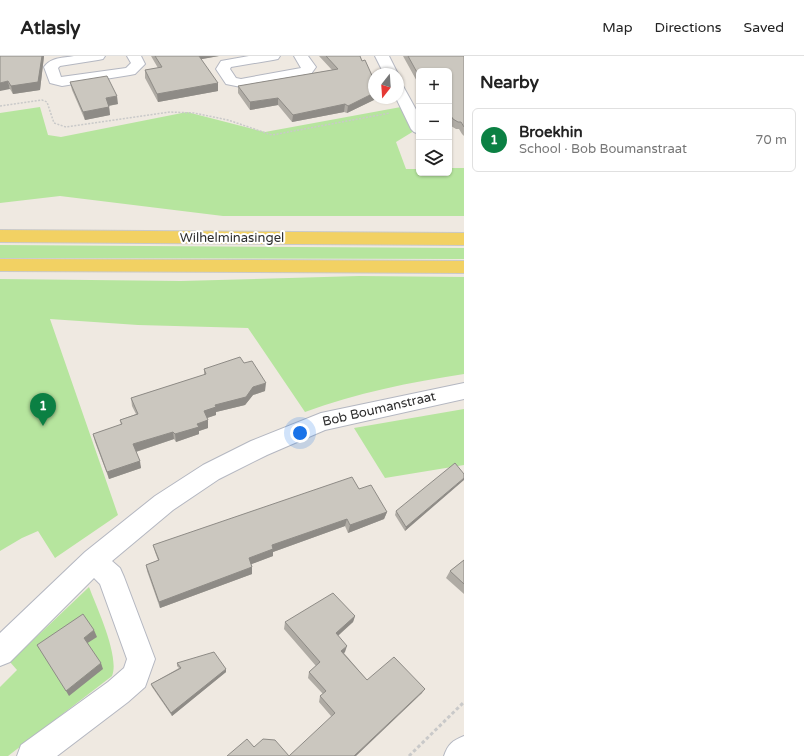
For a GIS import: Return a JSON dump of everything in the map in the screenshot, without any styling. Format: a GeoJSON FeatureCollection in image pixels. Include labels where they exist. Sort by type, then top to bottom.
{"type":"FeatureCollection","features":[{"type":"Feature","properties":{"kind":"main road","name":"Wilhelminasingel"},"geometry":{"type":"LineString","coordinates":[[0,236],[464,239]]}},
{"type":"Feature","properties":{"kind":"main road"},"geometry":{"type":"LineString","coordinates":[[0,265],[464,268]]}},
{"type":"Feature","properties":{"kind":"street"},"geometry":{"type":"LineString","coordinates":[[98,56],[56,63],[51,67],[55,80],[62,82],[130,71],[138,64],[134,56]]}},
{"type":"Feature","properties":{"kind":"street"},"geometry":{"type":"LineString","coordinates":[[273,56],[226,64],[223,69],[231,81],[241,83],[306,71],[309,67],[301,56]]}},
{"type":"Feature","properties":{"kind":"street"},"geometry":{"type":"LineString","coordinates":[[382,56],[388,68]]}},
{"type":"Feature","properties":{"kind":"street"},"geometry":{"type":"LineString","coordinates":[[404,100],[416,123]]}},
{"type":"Feature","properties":{"kind":"street","name":"Bob Boumanstraat"},"geometry":{"type":"LineString","coordinates":[[0,652],[94,560],[164,503],[211,472],[259,448],[321,422],[464,391]]}},
{"type":"Feature","properties":{"kind":"street"},"geometry":{"type":"LineString","coordinates":[[32,756],[118,692],[135,677],[141,659],[111,577],[94,560]]}},
{"type":"Feature","properties":{"kind":"street"},"geometry":{"type":"LineString","coordinates":[[459,756],[464,751]]}},
{"type":"Feature","properties":{"kind":"path"},"geometry":{"type":"LineString","coordinates":[[0,106],[42,100],[47,102],[54,123],[66,127],[170,112],[194,113],[228,120],[272,135],[409,110]]}},
{"type":"Feature","properties":{"kind":"path"},"geometry":{"type":"LineString","coordinates":[[409,756],[464,702]]}},
{"type":"Feature","properties":{"kind":"green space"},"geometry":{"type":"Polygon","coordinates":[[[40,107],[48,135],[61,137],[187,112],[265,132],[401,107],[414,131],[396,142],[406,169],[416,169],[416,176],[452,176],[452,168],[464,168],[464,216],[223,216],[60,196],[0,203],[0,113],[40,107]]]}},
{"type":"Feature","properties":{"kind":"green space"},"geometry":{"type":"Polygon","coordinates":[[[0,245],[464,248],[464,259],[0,258],[0,245]]]}},
{"type":"Feature","properties":{"kind":"green space"},"geometry":{"type":"Polygon","coordinates":[[[359,276],[464,277],[464,374],[384,389],[344,399],[305,412],[248,328],[138,325],[50,319],[118,515],[55,558],[38,531],[22,538],[0,551],[0,279],[181,281],[359,276]]]}},
{"type":"Feature","properties":{"kind":"green space"},"geometry":{"type":"Polygon","coordinates":[[[464,409],[464,465],[385,478],[354,428],[464,409]]]}},
{"type":"Feature","properties":{"kind":"green space"},"geometry":{"type":"Polygon","coordinates":[[[89,587],[102,619],[110,645],[114,668],[112,676],[8,756],[0,756],[0,687],[17,670],[10,662],[89,587]]]}},
{"type":"Feature","properties":{"kind":"building"},"geometry":{"type":"Polygon","coordinates":[[[0,56],[42,56],[38,82],[11,86],[8,81],[0,83],[0,56]]]}},
{"type":"Feature","properties":{"kind":"building"},"geometry":{"type":"Polygon","coordinates":[[[155,56],[199,56],[218,83],[157,94],[145,70],[162,67],[155,56]]]}},
{"type":"Feature","properties":{"kind":"building"},"geometry":{"type":"Polygon","coordinates":[[[326,56],[360,56],[362,61],[365,60],[369,68],[368,96],[348,106],[345,104],[293,115],[278,98],[250,102],[238,86],[338,69],[326,56]]]}},
{"type":"Feature","properties":{"kind":"building"},"geometry":{"type":"Polygon","coordinates":[[[408,56],[464,56],[464,127],[461,122],[458,122],[452,118],[452,68],[416,68],[416,71],[408,56]]]}},
{"type":"Feature","properties":{"kind":"building"},"geometry":{"type":"Polygon","coordinates":[[[107,76],[117,96],[106,98],[109,107],[83,112],[70,82],[107,76]]]}},
{"type":"Feature","properties":{"kind":"building"},"geometry":{"type":"Polygon","coordinates":[[[240,357],[244,363],[252,361],[266,383],[253,387],[246,397],[215,405],[216,407],[204,411],[208,420],[197,424],[199,427],[175,434],[173,432],[133,444],[140,461],[107,472],[93,434],[122,424],[120,420],[138,414],[131,398],[206,374],[204,369],[240,357]]]}},
{"type":"Feature","properties":{"kind":"building"},"geometry":{"type":"Polygon","coordinates":[[[455,463],[464,474],[464,478],[406,527],[396,511],[455,463]]]}},
{"type":"Feature","properties":{"kind":"building"},"geometry":{"type":"Polygon","coordinates":[[[352,477],[359,489],[371,485],[387,512],[350,525],[347,519],[272,545],[273,549],[249,558],[252,567],[159,602],[146,565],[159,560],[153,545],[352,477]]]}},
{"type":"Feature","properties":{"kind":"building"},"geometry":{"type":"Polygon","coordinates":[[[464,560],[464,584],[450,571],[464,560]]]}},
{"type":"Feature","properties":{"kind":"building"},"geometry":{"type":"Polygon","coordinates":[[[333,593],[355,616],[336,633],[347,646],[341,651],[367,680],[394,657],[425,689],[354,756],[289,756],[335,713],[320,696],[326,691],[309,672],[320,662],[285,622],[333,593]]]}},
{"type":"Feature","properties":{"kind":"building"},"geometry":{"type":"Polygon","coordinates":[[[83,614],[94,630],[84,638],[101,663],[66,691],[37,645],[83,614]]]}},
{"type":"Feature","properties":{"kind":"building"},"geometry":{"type":"Polygon","coordinates":[[[214,652],[226,669],[171,713],[151,684],[181,668],[177,663],[214,652]]]}},
{"type":"Feature","properties":{"kind":"building"},"geometry":{"type":"Polygon","coordinates":[[[247,739],[254,747],[263,739],[275,740],[289,756],[227,756],[247,739]]]}},
{"type":"Feature","properties":{"kind":"place","name":"Broekhin"},"geometry":{"type":"Point","coordinates":[43,426]}}]}
